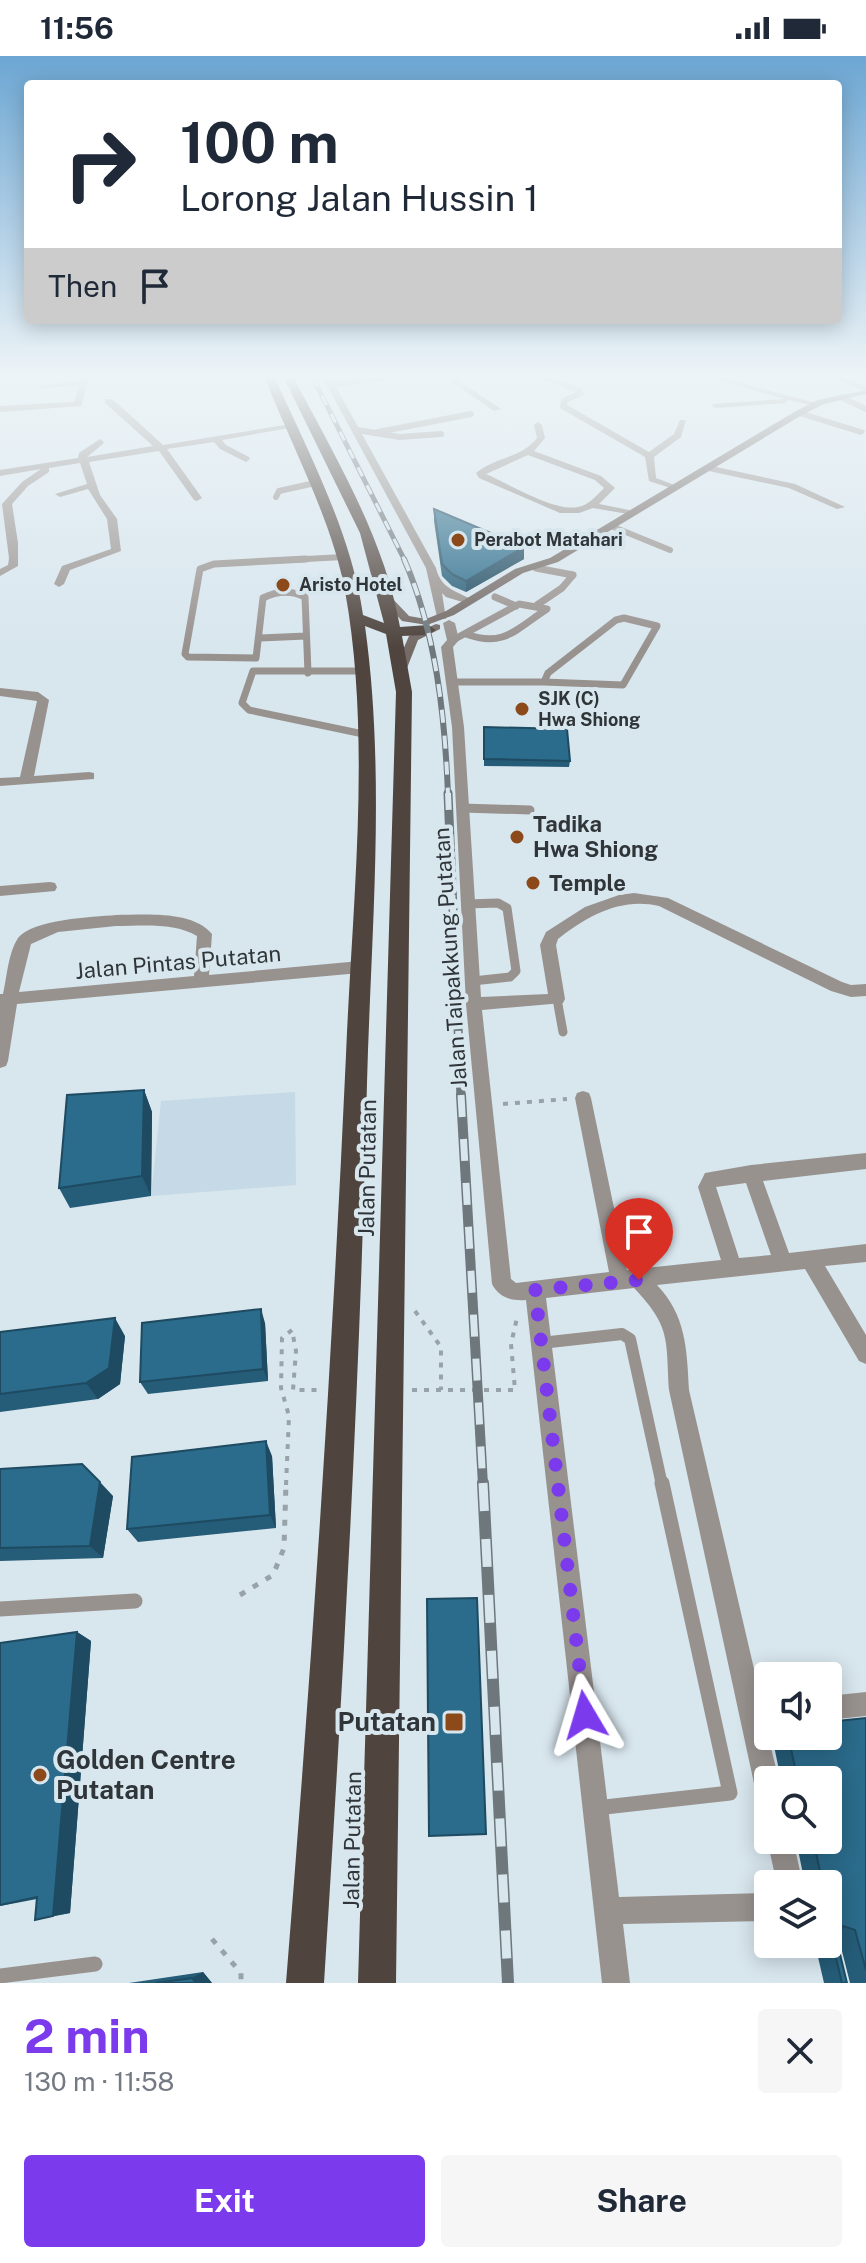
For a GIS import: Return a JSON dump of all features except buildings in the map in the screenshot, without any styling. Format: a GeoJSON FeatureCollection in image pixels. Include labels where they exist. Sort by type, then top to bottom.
{"type":"FeatureCollection","features":[{"type":"Feature","properties":{"kind":"highway","name":"Jalan Putatan"},"geometry":{"type":"LineString","coordinates":[[305,1983],[332,1607],[349,1281],[368,735],[358,618],[343,557],[310,468]]}},
{"type":"Feature","properties":{"kind":"highway"},"geometry":{"type":"LineString","coordinates":[[312,476],[331,468]]}},
{"type":"Feature","properties":{"kind":"highway","name":"Jalan Putatan"},"geometry":{"type":"LineString","coordinates":[[336,468],[367,533],[388,600],[403,680],[377,1983]]}},
{"type":"Feature","properties":{"kind":"highway"},"geometry":{"type":"LineString","coordinates":[[358,618],[394,632],[428,630]]}},
{"type":"Feature","properties":{"kind":"highway"},"geometry":{"type":"LineString","coordinates":[[365,683],[385,688],[403,680]]}},
{"type":"Feature","properties":{"kind":"main road"},"geometry":{"type":"LineString","coordinates":[[388,600],[400,614],[414,622],[445,620],[469,601],[519,571],[554,560],[707,468]]}},
{"type":"Feature","properties":{"kind":"main road"},"geometry":{"type":"LineString","coordinates":[[403,680],[413,638],[495,597],[532,575],[536,568]]}},
{"type":"Feature","properties":{"kind":"street"},"geometry":{"type":"LineString","coordinates":[[0,473],[39,468]]}},
{"type":"Feature","properties":{"kind":"street"},"geometry":{"type":"LineString","coordinates":[[0,573],[13,566],[15,544],[4,508],[13,495],[49,468]]}},
{"type":"Feature","properties":{"kind":"street"},"geometry":{"type":"LineString","coordinates":[[59,584],[66,568],[116,551],[112,519],[95,495],[86,468]]}},
{"type":"Feature","properties":{"kind":"street"},"geometry":{"type":"LineString","coordinates":[[176,468],[197,498]]}},
{"type":"Feature","properties":{"kind":"street","name":"Jalan Taipakkung Putatan"},"geometry":{"type":"LineString","coordinates":[[378,468],[437,583],[445,620],[459,637],[447,647],[453,682],[474,1004],[502,1284],[507,1290],[535,1290]]}},
{"type":"Feature","properties":{"kind":"street"},"geometry":{"type":"LineString","coordinates":[[492,468],[481,473],[490,481],[560,510],[579,510],[592,505],[610,488],[608,484],[568,468]]}},
{"type":"Feature","properties":{"kind":"street"},"geometry":{"type":"LineString","coordinates":[[651,468],[652,479],[674,488]]}},
{"type":"Feature","properties":{"kind":"street"},"geometry":{"type":"LineString","coordinates":[[707,468],[792,486],[840,507]]}},
{"type":"Feature","properties":{"kind":"street"},"geometry":{"type":"LineString","coordinates":[[19,471],[30,480]]}},
{"type":"Feature","properties":{"kind":"street"},"geometry":{"type":"LineString","coordinates":[[60,494],[92,485]]}},
{"type":"Feature","properties":{"kind":"street"},"geometry":{"type":"LineString","coordinates":[[592,505],[631,513]]}},
{"type":"Feature","properties":{"kind":"street"},"geometry":{"type":"LineString","coordinates":[[437,583],[450,595],[469,601]]}},
{"type":"Feature","properties":{"kind":"street"},"geometry":{"type":"LineString","coordinates":[[0,692],[38,696],[43,700],[26,781]]}},
{"type":"Feature","properties":{"kind":"street"},"geometry":{"type":"LineString","coordinates":[[0,782],[89,776]]}},
{"type":"Feature","properties":{"kind":"street"},"geometry":{"type":"LineString","coordinates":[[0,891],[50,887]]}},
{"type":"Feature","properties":{"kind":"street"},"geometry":{"type":"LineString","coordinates":[[474,1004],[557,999],[548,945],[551,936],[619,899],[633,896],[663,902],[837,987],[851,991],[866,990]]}},
{"type":"Feature","properties":{"kind":"street"},"geometry":{"type":"LineString","coordinates":[[0,1061],[6,1000],[21,945],[33,933],[48,928],[145,919],[198,927],[205,934],[201,982]]}},
{"type":"Feature","properties":{"kind":"street","name":"Jalan Pintas Putatan"},"geometry":{"type":"LineString","coordinates":[[6,1000],[360,967]]}},
{"type":"Feature","properties":{"kind":"street"},"geometry":{"type":"LineString","coordinates":[[583,1098],[630,1281],[662,1304],[676,1341],[679,1390],[754,1692]]}},
{"type":"Feature","properties":{"kind":"street"},"geometry":{"type":"LineString","coordinates":[[733,1268],[707,1187],[711,1179],[866,1161]]}},
{"type":"Feature","properties":{"kind":"street"},"geometry":{"type":"LineString","coordinates":[[751,1173],[783,1262]]}},
{"type":"Feature","properties":{"kind":"street"},"geometry":{"type":"LineString","coordinates":[[616,1983],[535,1290],[866,1253]]}},
{"type":"Feature","properties":{"kind":"street"},"geometry":{"type":"LineString","coordinates":[[810,1259],[866,1354]]}},
{"type":"Feature","properties":{"kind":"street"},"geometry":{"type":"LineString","coordinates":[[842,1707],[866,1704]]}},
{"type":"Feature","properties":{"kind":"street"},"geometry":{"type":"LineString","coordinates":[[609,1911],[754,1907]]}},
{"type":"Feature","properties":{"kind":"lane"},"geometry":{"type":"LineString","coordinates":[[276,497],[279,491],[312,476]]}},
{"type":"Feature","properties":{"kind":"lane"},"geometry":{"type":"LineString","coordinates":[[611,526],[670,550]]}},
{"type":"Feature","properties":{"kind":"lane"},"geometry":{"type":"LineString","coordinates":[[256,658],[198,658],[185,654],[200,569],[214,564],[343,557]]}},
{"type":"Feature","properties":{"kind":"lane"},"geometry":{"type":"LineString","coordinates":[[554,560],[573,575]]}},
{"type":"Feature","properties":{"kind":"lane"},"geometry":{"type":"LineString","coordinates":[[536,568],[573,575]]}},
{"type":"Feature","properties":{"kind":"lane"},"geometry":{"type":"LineString","coordinates":[[537,605],[562,588],[573,575]]}},
{"type":"Feature","properties":{"kind":"lane"},"geometry":{"type":"LineString","coordinates":[[308,673],[305,597],[297,593],[270,594],[263,598],[260,638],[242,703],[249,710],[368,735]]}},
{"type":"Feature","properties":{"kind":"lane"},"geometry":{"type":"LineString","coordinates":[[495,597],[516,606]]}},
{"type":"Feature","properties":{"kind":"lane"},"geometry":{"type":"LineString","coordinates":[[523,603],[537,605],[546,612],[499,640],[459,637],[523,603]]}},
{"type":"Feature","properties":{"kind":"lane"},"geometry":{"type":"LineString","coordinates":[[453,682],[544,682],[618,687],[657,626],[624,618],[616,620],[548,673],[544,682]]}},
{"type":"Feature","properties":{"kind":"lane"},"geometry":{"type":"LineString","coordinates":[[260,638],[306,636]]}},
{"type":"Feature","properties":{"kind":"lane"},"geometry":{"type":"LineString","coordinates":[[253,671],[308,673],[365,683]]}},
{"type":"Feature","properties":{"kind":"lane"},"geometry":{"type":"LineString","coordinates":[[462,808],[530,810]]}},
{"type":"Feature","properties":{"kind":"lane"},"geometry":{"type":"LineString","coordinates":[[467,904],[498,903],[507,908],[516,971],[510,977],[473,981]]}},
{"type":"Feature","properties":{"kind":"lane"},"geometry":{"type":"LineString","coordinates":[[557,999],[563,1032]]}},
{"type":"Feature","properties":{"kind":"lane"},"geometry":{"type":"LineString","coordinates":[[541,1343],[622,1334],[630,1339],[730,1793],[596,1808]]}},
{"type":"Feature","properties":{"kind":"lane"},"geometry":{"type":"LineString","coordinates":[[0,1609],[135,1601]]}},
{"type":"Feature","properties":{"kind":"lane"},"geometry":{"type":"LineString","coordinates":[[0,1976],[95,1964]]}},
{"type":"Feature","properties":{"kind":"path"},"geometry":{"type":"LineString","coordinates":[[483,1106],[583,1098]]}},
{"type":"Feature","properties":{"kind":"path"},"geometry":{"type":"LineString","coordinates":[[393,1280],[441,1347],[441,1390]]}},
{"type":"Feature","properties":{"kind":"path"},"geometry":{"type":"LineString","coordinates":[[240,1595],[273,1575],[284,1548],[289,1416],[282,1403],[280,1360],[282,1338],[292,1330],[296,1351],[293,1390]]}},
{"type":"Feature","properties":{"kind":"path"},"geometry":{"type":"LineString","coordinates":[[511,1347],[515,1390]]}},
{"type":"Feature","properties":{"kind":"path"},"geometry":{"type":"LineString","coordinates":[[212,1939],[241,1973],[241,1983]]}},
{"type":"Feature","properties":{"kind":"shaded area"},"geometry":{"type":"Polygon","coordinates":[[[295,1092],[296,1185],[151,1196],[161,1101],[295,1092]]]}},
{"type":"Feature","properties":{"kind":"railway"},"geometry":{"type":"LineString","coordinates":[[358,468],[404,559]]}},
{"type":"Feature","properties":{"kind":"railway"},"geometry":{"type":"LineString","coordinates":[[404,559],[424,616],[437,675],[448,795]]}},
{"type":"Feature","properties":{"kind":"railway"},"geometry":{"type":"LineString","coordinates":[[448,793],[461,1097]]}},
{"type":"Feature","properties":{"kind":"railway"},"geometry":{"type":"LineString","coordinates":[[461,1095],[483,1485]]}},
{"type":"Feature","properties":{"kind":"railway"},"geometry":{"type":"LineString","coordinates":[[483,1483],[508,1983]]}},
{"type":"Feature","properties":{"kind":"place","name":"Perabot Matahari"},"geometry":{"type":"Point","coordinates":[458,540]}},
{"type":"Feature","properties":{"kind":"place","name":"Aristo Hotel"},"geometry":{"type":"Point","coordinates":[283,585]}},
{"type":"Feature","properties":{"kind":"place","name":"SJK (C) Hwa Shiong"},"geometry":{"type":"Point","coordinates":[522,709]}},
{"type":"Feature","properties":{"kind":"place","name":"Tadika Hwa Shiong"},"geometry":{"type":"Point","coordinates":[517,837]}},
{"type":"Feature","properties":{"kind":"place","name":"Temple"},"geometry":{"type":"Point","coordinates":[533,883]}},
{"type":"Feature","properties":{"kind":"place","name":"Putatan"},"geometry":{"type":"Point","coordinates":[454,1722]}},
{"type":"Feature","properties":{"kind":"place","name":"Golden Centre Putatan"},"geometry":{"type":"Point","coordinates":[40,1775]}},
{"type":"Feature","properties":{"kind":"route"},"geometry":{"type":"LineString","coordinates":[[585,1715],[535,1290],[639,1280]]}}]}
